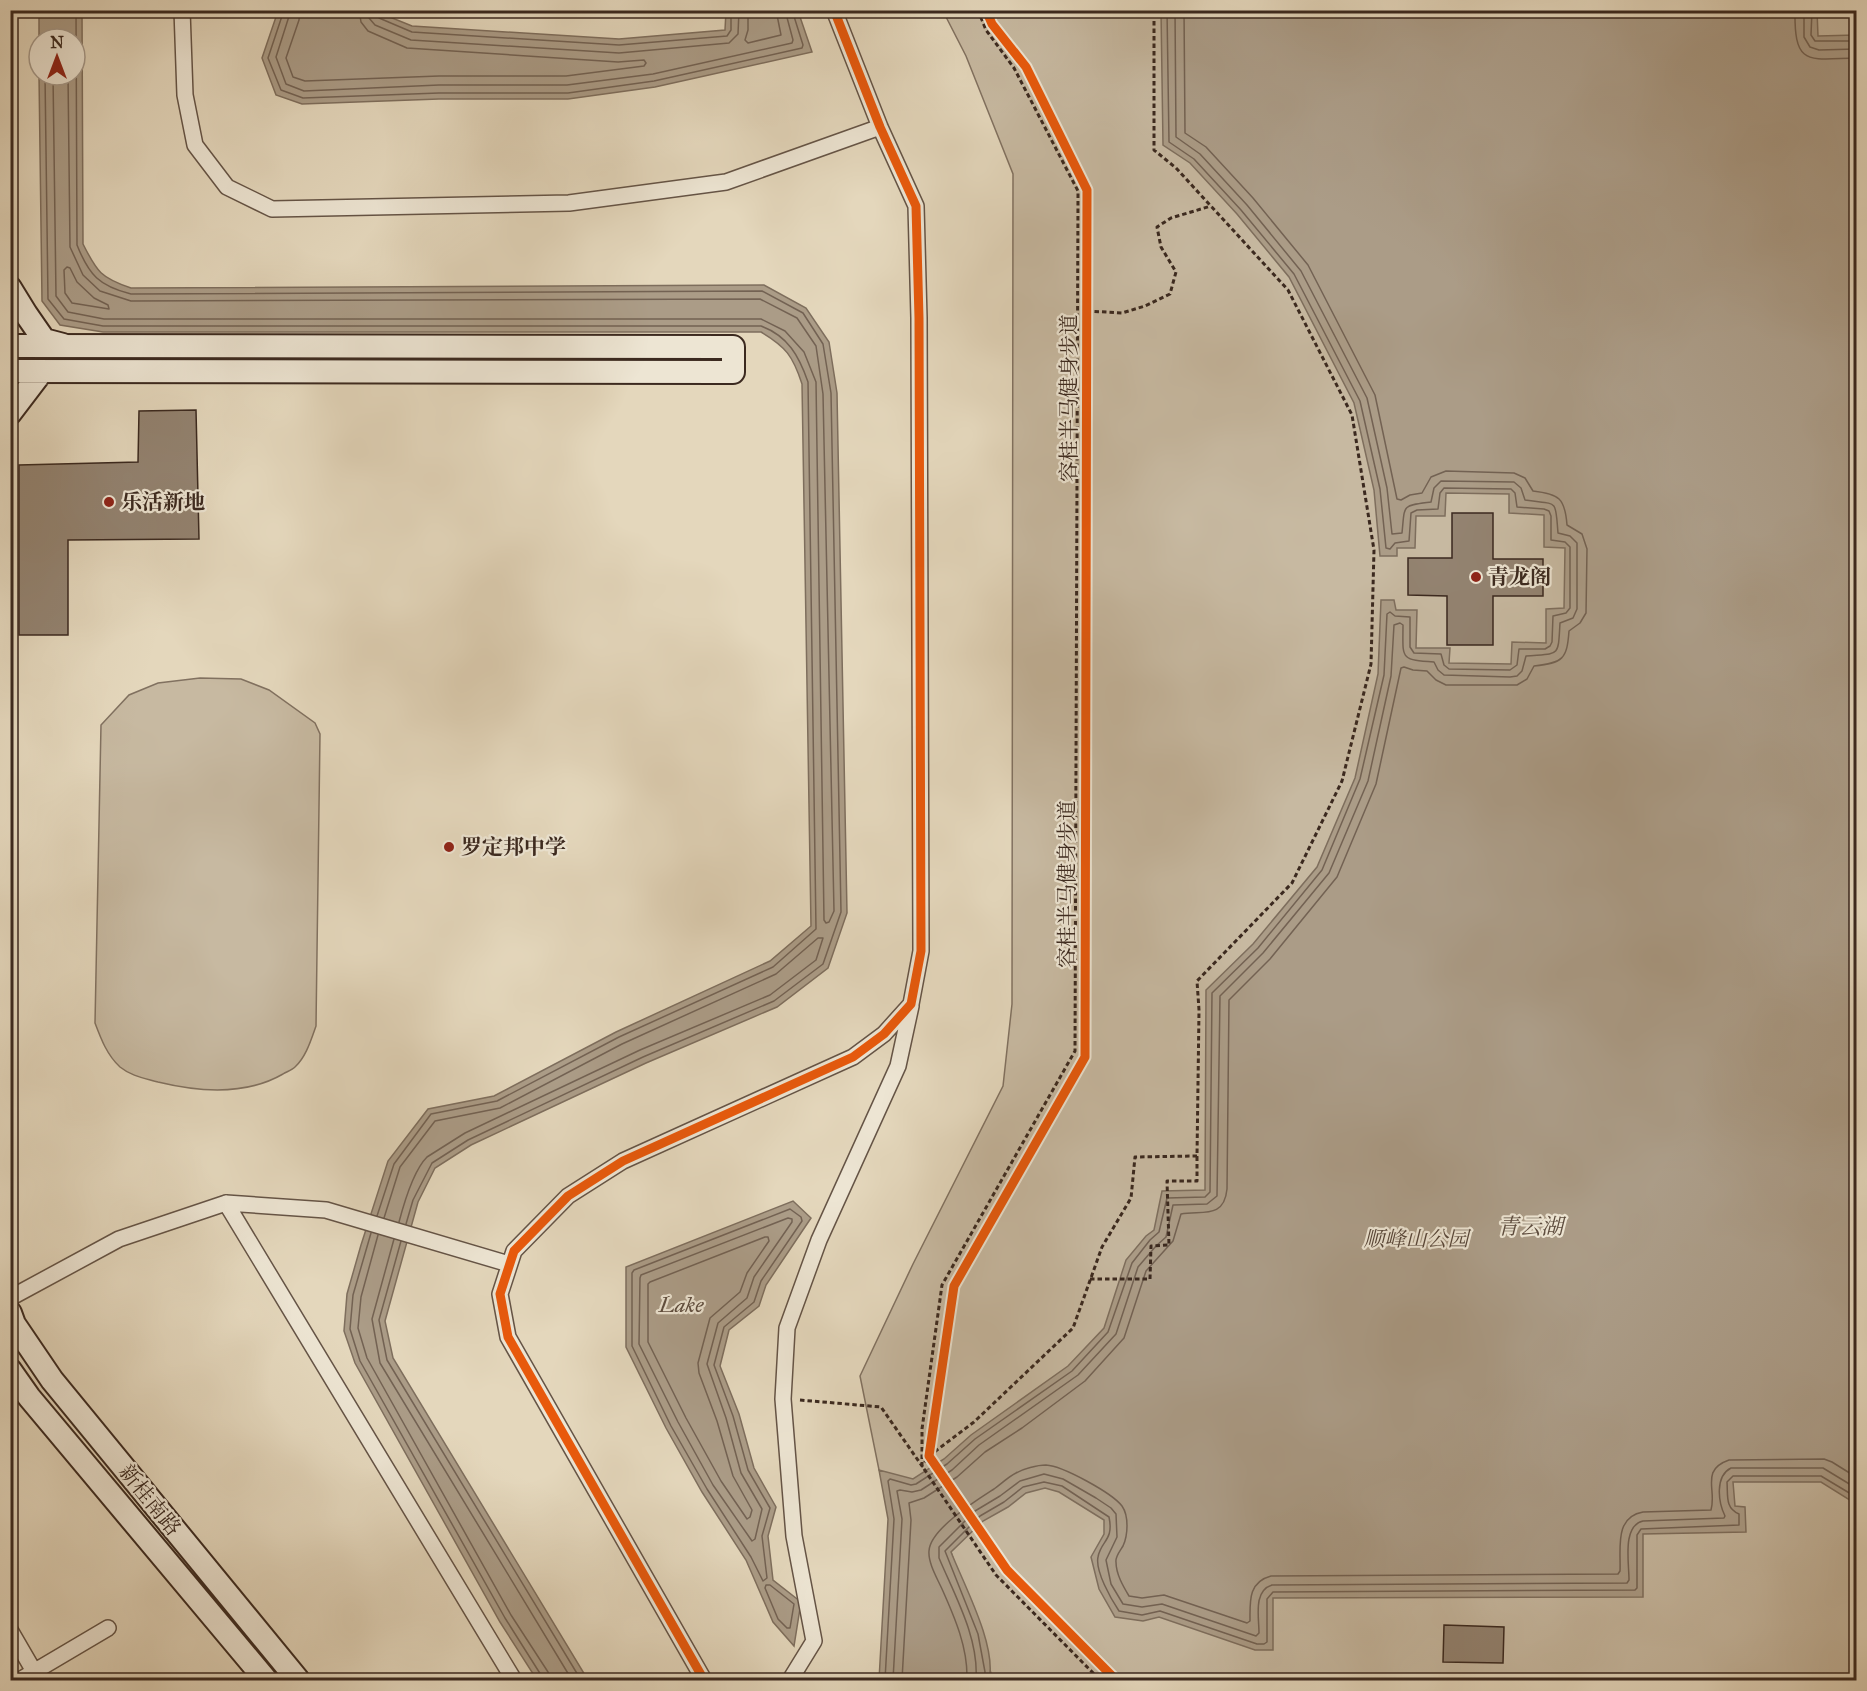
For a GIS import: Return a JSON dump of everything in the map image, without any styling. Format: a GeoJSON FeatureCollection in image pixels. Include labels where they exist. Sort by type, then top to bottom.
{"type":"FeatureCollection","features":[{"type":"Feature","properties":{"kind":"street"},"geometry":{"type":"LineString","coordinates":[[182,10],[185,95],[195,145],[226,187],[272,209],[569,203],[715,184],[880,128]]}},
{"type":"Feature","properties":{"kind":"street"},"geometry":{"type":"LineString","coordinates":[[790,1680],[814,1641],[794,1536],[783,1399],[787,1328],[819,1240],[898,1066],[921,951],[919,318],[916,206],[880,128],[834,10]]}},
{"type":"Feature","properties":{"kind":"street"},"geometry":{"type":"LineString","coordinates":[[10,288],[44,339],[64,346]]}},
{"type":"Feature","properties":{"kind":"street"},"geometry":{"type":"LineString","coordinates":[[10,346],[733,347],[733,372],[10,371]]}},
{"type":"Feature","properties":{"kind":"street"},"geometry":{"type":"LineString","coordinates":[[10,413],[42,371]]}},
{"type":"Feature","properties":{"kind":"street"},"geometry":{"type":"LineString","coordinates":[[704,1680],[508,1337],[500,1294],[509,1264],[514,1251],[568,1196],[623,1161],[853,1057],[884,1034],[911,1004]]}},
{"type":"Feature","properties":{"kind":"street"},"geometry":{"type":"LineString","coordinates":[[10,1298],[119,1239],[226,1203],[326,1210],[509,1264]]}},
{"type":"Feature","properties":{"kind":"street"},"geometry":{"type":"LineString","coordinates":[[226,1203],[514,1680]]}},
{"type":"Feature","properties":{"kind":"street","name":"新桂南路"},"geometry":{"type":"LineString","coordinates":[[10,1313],[14,1324],[52,1380],[298,1680]]}},
{"type":"Feature","properties":{"kind":"street","name":"新桂南路"},"geometry":{"type":"LineString","coordinates":[[10,1370],[29,1397],[266,1680]]}},
{"type":"Feature","properties":{"kind":"street"},"geometry":{"type":"LineString","coordinates":[[20,1680],[37,1676],[108,1628]]}},
{"type":"Feature","properties":{"kind":"street"},"geometry":{"type":"LineString","coordinates":[[10,1630],[37,1676]]}},
{"type":"Feature","properties":{"kind":"path"},"geometry":{"type":"LineString","coordinates":[[922,1466],[922,1429],[942,1285],[1075,1051],[1078,192],[1014,68],[986,30],[978,10]]}},
{"type":"Feature","properties":{"kind":"path"},"geometry":{"type":"LineString","coordinates":[[986,10],[992,24],[1026,67]]}},
{"type":"Feature","properties":{"kind":"path"},"geometry":{"type":"LineString","coordinates":[[1090,1279],[1150,1279],[1151,1246],[1169,1245],[1167,1181],[1197,1181],[1199,1010],[1197,981],[1292,883],[1342,781],[1371,664],[1374,550],[1352,415],[1288,290],[1176,168],[1154,150],[1154,10]]}},
{"type":"Feature","properties":{"kind":"path"},"geometry":{"type":"LineString","coordinates":[[1087,311],[1122,313],[1170,294],[1176,272],[1161,247],[1157,227],[1172,218],[1211,206]]}},
{"type":"Feature","properties":{"kind":"path"},"geometry":{"type":"LineString","coordinates":[[922,1466],[929,1456],[974,1422],[1073,1328],[1102,1247],[1131,1198],[1135,1157],[1197,1156]]}},
{"type":"Feature","properties":{"kind":"path"},"geometry":{"type":"LineString","coordinates":[[783,1399],[881,1407],[996,1575],[1100,1680]]}},
{"type":"Feature","properties":{"kind":"path"},"geometry":{"type":"LineString","coordinates":[[933,1433],[929,1456],[936,1465]]}},
{"type":"Feature","properties":{"kind":"green space","name":"青云湖"},"geometry":{"type":"Polygon","coordinates":[[[943,11],[1856,11],[1856,1680],[989,1680],[991,1673],[951,1552],[879,1470],[860,1376],[913,1264],[1003,1086],[1012,1004],[1013,174],[966,56],[943,11]]]}},
{"type":"Feature","properties":{"kind":"green space"},"geometry":{"type":"Polygon","coordinates":[[[200,678],[241,679],[269,690],[315,723],[320,734],[316,1026],[305,1053],[292,1069],[268,1081],[238,1089],[189,1088],[129,1073],[111,1057],[95,1023],[101,725],[129,695],[158,683],[200,678]]]}},
{"type":"Feature","properties":{"kind":"water","name":"青云湖"},"geometry":{"type":"Polygon","coordinates":[[[1817,10],[1818,36],[1856,35],[1856,1504],[1821,1482],[1733,1482],[1735,1506],[1745,1507],[1746,1532],[1643,1534],[1643,1597],[1273,1598],[1273,1650],[1255,1650],[1159,1617],[1143,1621],[1115,1617],[1099,1589],[1091,1557],[1104,1534],[1104,1520],[1059,1492],[1045,1488],[1026,1493],[1008,1507],[983,1521],[951,1552],[984,1633],[990,1666],[989,1680],[879,1680],[888,1519],[879,1470],[913,1479],[944,1459],[971,1435],[1068,1366],[1104,1328],[1126,1260],[1154,1230],[1162,1191],[1205,1190],[1206,990],[1253,944],[1317,867],[1355,778],[1378,674],[1381,600],[1394,600],[1396,610],[1417,610],[1416,648],[1450,648],[1449,663],[1511,664],[1512,642],[1546,643],[1546,609],[1564,608],[1565,548],[1544,547],[1544,515],[1509,513],[1509,494],[1446,493],[1445,516],[1416,516],[1415,548],[1397,548],[1397,556],[1380,556],[1374,490],[1354,403],[1289,277],[1237,214],[1190,163],[1163,145],[1161,11],[1817,10]]]}},
{"type":"Feature","properties":{"kind":"water"},"geometry":{"type":"Polygon","coordinates":[[[39,11],[82,11],[82,27],[39,27],[39,11]]]}},
{"type":"Feature","properties":{"kind":"water"},"geometry":{"type":"Polygon","coordinates":[[[278,11],[375,11],[412,26],[619,39],[725,30],[726,11],[798,11],[812,52],[655,87],[568,99],[439,99],[302,104],[276,95],[262,58],[278,11]]]}},
{"type":"Feature","properties":{"kind":"water"},"geometry":{"type":"Polygon","coordinates":[[[39,87],[82,87],[83,244],[101,273],[131,288],[764,285],[806,308],[829,342],[837,393],[847,913],[828,968],[777,1007],[646,1063],[471,1145],[435,1168],[418,1202],[385,1321],[393,1358],[588,1680],[537,1680],[500,1622],[355,1363],[344,1331],[347,1294],[388,1161],[428,1109],[494,1096],[616,1032],[770,961],[811,926],[802,384],[795,366],[783,348],[761,332],[103,332],[60,325],[42,301],[39,87]]]}},
{"type":"Feature","properties":{"kind":"water","name":"Lake"},"geometry":{"type":"Polygon","coordinates":[[[793,1201],[811,1218],[766,1285],[759,1306],[729,1330],[720,1366],[739,1414],[754,1468],[776,1507],[768,1536],[773,1580],[801,1602],[794,1646],[773,1622],[746,1560],[702,1492],[666,1428],[626,1347],[626,1267],[793,1201]]]}},
{"type":"Feature","properties":{"kind":"building","name":"乐活新地"},"geometry":{"type":"Polygon","coordinates":[[[196,410],[199,539],[68,540],[68,635],[19,635],[19,465],[138,462],[139,411],[196,410]]]}},
{"type":"Feature","properties":{"kind":"building","name":"青龙阁"},"geometry":{"type":"Polygon","coordinates":[[[1452,513],[1493,513],[1493,559],[1543,559],[1543,596],[1493,596],[1493,645],[1447,645],[1447,596],[1408,595],[1408,558],[1452,558],[1452,513]]]}},
{"type":"Feature","properties":{"kind":"building"},"geometry":{"type":"Polygon","coordinates":[[[1444,1625],[1504,1627],[1503,1663],[1443,1662],[1444,1625]]]}},
{"type":"Feature","properties":{"kind":"cycle path"},"geometry":{"type":"LineString","coordinates":[[704,1680],[508,1337],[500,1294],[514,1251],[568,1196],[623,1161],[853,1057],[884,1034],[911,1004],[921,951],[919,318],[916,206],[880,127],[834,10]]}},
{"type":"Feature","properties":{"kind":"cycle path","name":"容桂半马健身步道"},"geometry":{"type":"LineString","coordinates":[[986,10],[992,24],[1026,67],[1087,190],[1085,1057],[954,1286],[929,1456],[1007,1570],[1116,1680]]}},
{"type":"Feature","properties":{"kind":"place","name":"乐活新地"},"geometry":{"type":"Point","coordinates":[109,502]}},
{"type":"Feature","properties":{"kind":"place","name":"青龙阁"},"geometry":{"type":"Point","coordinates":[1476,577]}},
{"type":"Feature","properties":{"kind":"place","name":"罗定邦中学"},"geometry":{"type":"Point","coordinates":[449,847]}},
{"type":"Feature","properties":{"kind":"park label","name":"顺峰山公园"},"geometry":{"type":"Point","coordinates":[1416,1239]}}]}
